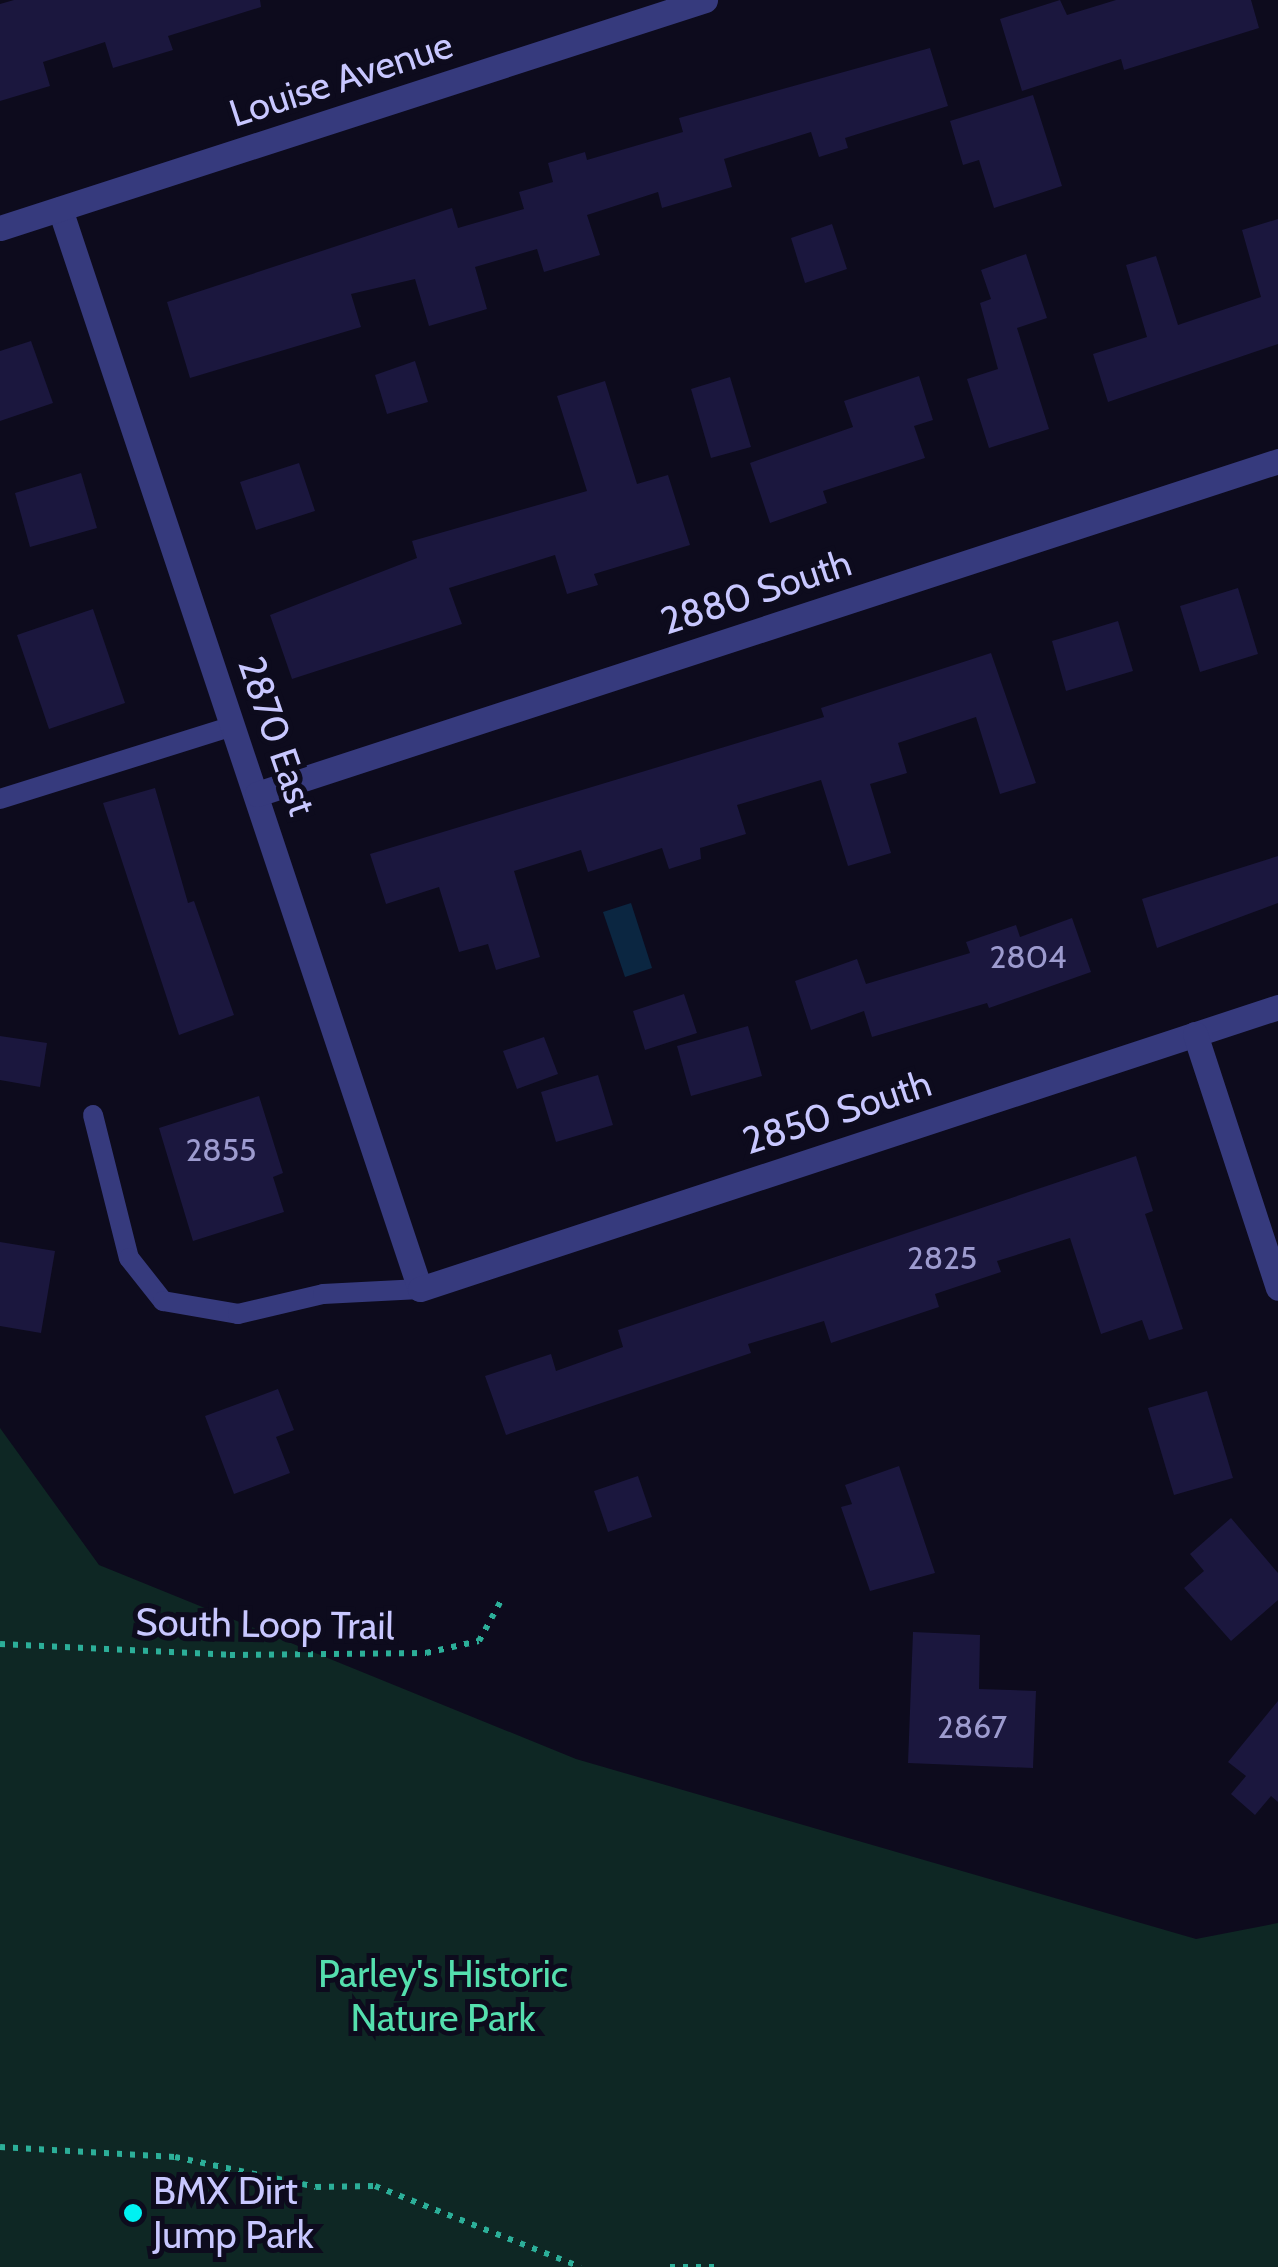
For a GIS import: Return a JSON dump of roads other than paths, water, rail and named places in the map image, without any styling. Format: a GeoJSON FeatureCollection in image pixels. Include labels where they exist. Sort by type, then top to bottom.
{"type":"FeatureCollection","features":[{"type":"Feature","properties":{"kind":"street","name":"Louise Avenue"},"geometry":{"type":"LineString","coordinates":[[0,228],[704,0]]}},
{"type":"Feature","properties":{"kind":"street","name":"2870 East"},"geometry":{"type":"LineString","coordinates":[[60,209],[420,1289]]}},
{"type":"Feature","properties":{"kind":"street","name":"2880 South"},"geometry":{"type":"LineString","coordinates":[[256,794],[1278,461]]}},
{"type":"Feature","properties":{"kind":"street","name":"2850 South"},"geometry":{"type":"LineString","coordinates":[[420,1289],[1278,1007]]}},
{"type":"Feature","properties":{"kind":"street"},"geometry":{"type":"LineString","coordinates":[[1195,1034],[1278,1288]]}},
{"type":"Feature","properties":{"kind":"lane"},"geometry":{"type":"LineString","coordinates":[[0,798],[233,726]]}},
{"type":"Feature","properties":{"kind":"lane"},"geometry":{"type":"LineString","coordinates":[[93,1116],[129,1258],[163,1302],[238,1314],[323,1294],[420,1289]]}},
{"type":"Feature","properties":{"kind":"water"},"geometry":{"type":"Polygon","coordinates":[[[631,903],[652,968],[625,977],[603,912],[631,903]]]}},
{"type":"Feature","properties":{"kind":"place","name":"BMX Dirt Jump Park"},"geometry":{"type":"Point","coordinates":[133,2213]}},
{"type":"Feature","properties":{"kind":"park label","name":"Parley's Historic Nature Park"},"geometry":{"type":"Point","coordinates":[443,1996]}}]}
